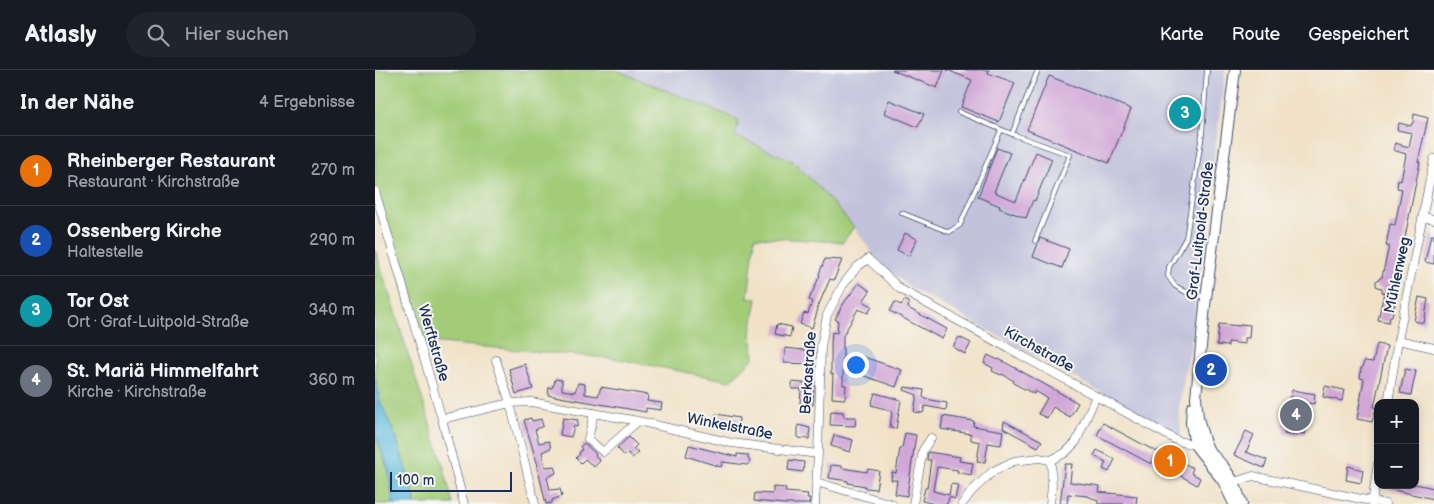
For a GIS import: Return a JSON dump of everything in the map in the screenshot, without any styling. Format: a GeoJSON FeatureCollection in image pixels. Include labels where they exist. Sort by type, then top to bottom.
{"type":"FeatureCollection","features":[{"type":"Feature","properties":{"kind":"street","name":"Graf-Luitpold-Straße"},"geometry":{"type":"LineString","coordinates":[[1235,70],[1196,397],[1199,442],[1223,466],[1230,484],[1242,504]]}},
{"type":"Feature","properties":{"kind":"street","name":"Mühlenweg"},"geometry":{"type":"LineString","coordinates":[[1388,399],[1434,159]]}},
{"type":"Feature","properties":{"kind":"street","name":"Werftstraße"},"geometry":{"type":"LineString","coordinates":[[375,191],[442,419],[464,504]]}},
{"type":"Feature","properties":{"kind":"street"},"geometry":{"type":"LineString","coordinates":[[1423,217],[1434,219]]}},
{"type":"Feature","properties":{"kind":"street","name":"Kirchstraße"},"geometry":{"type":"LineString","coordinates":[[868,259],[900,289],[1178,441],[1199,442]]}},
{"type":"Feature","properties":{"kind":"street","name":"Berkastraße"},"geometry":{"type":"LineString","coordinates":[[815,504],[819,454],[821,347],[827,315],[843,285],[857,267],[868,259]]}},
{"type":"Feature","properties":{"kind":"street"},"geometry":{"type":"LineString","coordinates":[[1398,340],[1434,348]]}},
{"type":"Feature","properties":{"kind":"street"},"geometry":{"type":"LineString","coordinates":[[496,360],[510,403],[535,504]]}},
{"type":"Feature","properties":{"kind":"street"},"geometry":{"type":"LineString","coordinates":[[962,504],[972,491],[993,471],[1014,461],[1039,458],[1051,460],[1065,453],[1076,442],[1096,396]]}},
{"type":"Feature","properties":{"kind":"street","name":"Winkelstraße"},"geometry":{"type":"LineString","coordinates":[[442,419],[510,403],[531,402],[594,413],[732,443],[819,454]]}},
{"type":"Feature","properties":{"kind":"street"},"geometry":{"type":"LineString","coordinates":[[594,413],[588,439],[603,452],[638,422]]}},
{"type":"Feature","properties":{"kind":"street"},"geometry":{"type":"LineString","coordinates":[[913,504],[923,450],[931,438]]}},
{"type":"Feature","properties":{"kind":"street"},"geometry":{"type":"LineString","coordinates":[[1050,504],[1052,486],[1051,460]]}},
{"type":"Feature","properties":{"kind":"street"},"geometry":{"type":"LineString","coordinates":[[1230,484],[1253,476],[1385,504]]}},
{"type":"Feature","properties":{"kind":"street"},"geometry":{"type":"LineString","coordinates":[[816,482],[892,504]]}},
{"type":"Feature","properties":{"kind":"street","name":"Graf-Luitpold-Straße"},"geometry":{"type":"LineString","coordinates":[[1230,484],[1234,504]]}},
{"type":"Feature","properties":{"kind":"street"},"geometry":{"type":"LineString","coordinates":[[1372,502],[1374,489]]}},
{"type":"Feature","properties":{"kind":"lane"},"geometry":{"type":"LineString","coordinates":[[1012,134],[1038,70]]}},
{"type":"Feature","properties":{"kind":"lane"},"geometry":{"type":"LineString","coordinates":[[1207,70],[1202,134],[1186,238],[1169,267],[1168,276],[1175,286],[1186,292],[1207,298]]}},
{"type":"Feature","properties":{"kind":"lane"},"geometry":{"type":"LineString","coordinates":[[959,112],[1001,130],[1070,155],[1035,241]]}},
{"type":"Feature","properties":{"kind":"lane"},"geometry":{"type":"LineString","coordinates":[[902,213],[949,232],[960,225],[1001,130]]}},
{"type":"Feature","properties":{"kind":"shaded area"},"geometry":{"type":"Polygon","coordinates":[[[616,70],[1225,70],[1190,349],[1179,407],[1181,436],[913,289],[881,265],[854,227],[793,161],[734,136],[739,120],[616,70]]]}},
{"type":"Feature","properties":{"kind":"green space"},"geometry":{"type":"Polygon","coordinates":[[[375,70],[616,70],[739,120],[735,136],[793,161],[854,227],[843,242],[755,237],[748,298],[757,299],[751,333],[754,358],[730,381],[618,359],[419,341],[375,191],[375,70]]]}},
{"type":"Feature","properties":{"kind":"green space"},"geometry":{"type":"Polygon","coordinates":[[[375,249],[444,468],[453,504],[415,504],[396,437],[381,404],[375,377],[375,249]]]}},
{"type":"Feature","properties":{"kind":"green space"},"geometry":{"type":"Polygon","coordinates":[[[375,433],[389,472],[393,504],[375,504],[375,433]]]}},
{"type":"Feature","properties":{"kind":"water"},"geometry":{"type":"Polygon","coordinates":[[[375,377],[381,404],[396,437],[415,504],[393,504],[389,472],[375,433],[375,377]]]}},
{"type":"Feature","properties":{"kind":"building"},"geometry":{"type":"Polygon","coordinates":[[[892,70],[944,70],[937,88],[892,70]]]}},
{"type":"Feature","properties":{"kind":"building"},"geometry":{"type":"Polygon","coordinates":[[[947,70],[989,70],[988,73],[1015,83],[999,122],[961,107],[972,80],[947,70]]]}},
{"type":"Feature","properties":{"kind":"building"},"geometry":{"type":"Polygon","coordinates":[[[1049,76],[1131,109],[1109,163],[1027,130],[1049,76]]]}},
{"type":"Feature","properties":{"kind":"building"},"geometry":{"type":"Polygon","coordinates":[[[889,100],[924,114],[918,127],[884,113],[889,100]]]}},
{"type":"Feature","properties":{"kind":"building"},"geometry":{"type":"Polygon","coordinates":[[[1176,102],[1199,112],[1194,124],[1171,114],[1176,102]]]}},
{"type":"Feature","properties":{"kind":"building"},"geometry":{"type":"Polygon","coordinates":[[[1414,114],[1428,118],[1392,302],[1395,302],[1389,322],[1378,320],[1384,293],[1382,288],[1377,287],[1376,281],[1382,277],[1389,246],[1386,246],[1390,224],[1395,225],[1402,189],[1397,188],[1398,180],[1401,181],[1406,154],[1393,150],[1395,143],[1409,147],[1412,133],[1397,130],[1399,123],[1411,126],[1414,114]]]}},
{"type":"Feature","properties":{"kind":"building"},"geometry":{"type":"Polygon","coordinates":[[[997,148],[1010,153],[994,192],[1016,201],[1036,152],[1052,159],[1026,218],[999,208],[1000,206],[978,197],[997,148]]]}},
{"type":"Feature","properties":{"kind":"building"},"geometry":{"type":"Polygon","coordinates":[[[905,233],[917,239],[909,256],[897,250],[905,233]]]}},
{"type":"Feature","properties":{"kind":"building"},"geometry":{"type":"Polygon","coordinates":[[[1431,235],[1434,235],[1434,264],[1425,262],[1431,235]]]}},
{"type":"Feature","properties":{"kind":"building"},"geometry":{"type":"Polygon","coordinates":[[[1040,238],[1069,249],[1062,268],[1033,257],[1040,238]]]}},
{"type":"Feature","properties":{"kind":"building"},"geometry":{"type":"Polygon","coordinates":[[[825,259],[842,260],[834,280],[830,279],[817,309],[812,328],[800,324],[804,313],[808,314],[812,301],[809,300],[825,259]]]}},
{"type":"Feature","properties":{"kind":"building"},"geometry":{"type":"Polygon","coordinates":[[[859,283],[870,291],[863,301],[872,306],[868,313],[858,309],[843,336],[843,385],[846,385],[845,399],[832,398],[831,343],[832,332],[837,333],[838,321],[835,319],[859,283]]]}},
{"type":"Feature","properties":{"kind":"building"},"geometry":{"type":"Polygon","coordinates":[[[1419,297],[1428,299],[1424,323],[1414,321],[1419,297]]]}},
{"type":"Feature","properties":{"kind":"building"},"geometry":{"type":"Polygon","coordinates":[[[905,300],[909,303],[908,308],[947,329],[942,339],[890,311],[895,302],[901,305],[905,300]]]}},
{"type":"Feature","properties":{"kind":"building"},"geometry":{"type":"Polygon","coordinates":[[[777,324],[792,327],[790,337],[775,334],[777,324]]]}},
{"type":"Feature","properties":{"kind":"building"},"geometry":{"type":"Polygon","coordinates":[[[1219,324],[1250,325],[1249,338],[1245,338],[1245,344],[1228,342],[1228,346],[1217,345],[1219,324]]]}},
{"type":"Feature","properties":{"kind":"building"},"geometry":{"type":"Polygon","coordinates":[[[959,337],[971,343],[965,354],[953,347],[959,337]]]}},
{"type":"Feature","properties":{"kind":"building"},"geometry":{"type":"Polygon","coordinates":[[[1377,344],[1387,346],[1376,399],[1374,399],[1372,422],[1357,419],[1364,379],[1360,378],[1361,368],[1364,361],[1373,362],[1377,344]]]}},
{"type":"Feature","properties":{"kind":"building"},"geometry":{"type":"Polygon","coordinates":[[[785,348],[812,351],[812,364],[784,363],[785,348]]]}},
{"type":"Feature","properties":{"kind":"building"},"geometry":{"type":"Polygon","coordinates":[[[858,355],[902,370],[896,387],[859,374],[861,369],[853,369],[858,355]]]}},
{"type":"Feature","properties":{"kind":"building"},"geometry":{"type":"Polygon","coordinates":[[[988,355],[999,359],[1078,403],[1070,417],[1053,407],[1047,418],[1038,414],[1047,398],[1035,391],[1034,394],[1013,383],[1014,381],[1002,374],[992,371],[993,368],[984,363],[988,355]]]}},
{"type":"Feature","properties":{"kind":"building"},"geometry":{"type":"Polygon","coordinates":[[[525,364],[533,389],[516,394],[509,369],[525,364]]]}},
{"type":"Feature","properties":{"kind":"building"},"geometry":{"type":"Polygon","coordinates":[[[1405,369],[1416,371],[1411,395],[1400,393],[1405,369]]]}},
{"type":"Feature","properties":{"kind":"building"},"geometry":{"type":"Polygon","coordinates":[[[555,379],[562,380],[562,390],[575,392],[578,383],[585,384],[585,394],[598,396],[601,387],[648,395],[647,401],[662,403],[661,410],[646,408],[646,412],[548,395],[549,387],[552,388],[555,379]]]}},
{"type":"Feature","properties":{"kind":"building"},"geometry":{"type":"Polygon","coordinates":[[[792,382],[814,384],[813,405],[800,404],[801,389],[792,389],[792,382]]]}},
{"type":"Feature","properties":{"kind":"building"},"geometry":{"type":"Polygon","coordinates":[[[1325,386],[1344,390],[1342,401],[1323,397],[1325,386]]]}},
{"type":"Feature","properties":{"kind":"building"},"geometry":{"type":"Polygon","coordinates":[[[905,387],[924,390],[923,397],[926,399],[947,403],[946,410],[925,406],[923,413],[914,412],[917,395],[904,390],[905,387]]]}},
{"type":"Feature","properties":{"kind":"building"},"geometry":{"type":"Polygon","coordinates":[[[1292,390],[1315,394],[1314,404],[1309,403],[1304,427],[1307,428],[1305,434],[1298,433],[1297,436],[1284,434],[1285,429],[1283,428],[1292,390]]]}},
{"type":"Feature","properties":{"kind":"building"},"geometry":{"type":"Polygon","coordinates":[[[875,393],[901,400],[896,429],[890,428],[892,411],[871,405],[875,393]]]}},
{"type":"Feature","properties":{"kind":"building"},"geometry":{"type":"Polygon","coordinates":[[[831,411],[843,412],[844,417],[856,417],[855,426],[830,425],[831,411]]]}},
{"type":"Feature","properties":{"kind":"building"},"geometry":{"type":"Polygon","coordinates":[[[716,414],[739,418],[738,427],[728,425],[728,428],[713,426],[716,414]]]}},
{"type":"Feature","properties":{"kind":"building"},"geometry":{"type":"Polygon","coordinates":[[[943,416],[974,421],[973,426],[1003,431],[1001,445],[988,443],[985,462],[977,461],[980,442],[971,440],[971,434],[941,429],[943,416]]]}},
{"type":"Feature","properties":{"kind":"building"},"geometry":{"type":"Polygon","coordinates":[[[531,418],[532,421],[541,419],[543,426],[535,430],[539,443],[549,441],[551,448],[542,452],[545,467],[554,466],[556,473],[547,477],[550,490],[560,489],[562,496],[552,500],[552,503],[546,504],[538,466],[524,420],[531,418]]]}},
{"type":"Feature","properties":{"kind":"building"},"geometry":{"type":"Polygon","coordinates":[[[563,418],[578,420],[577,427],[574,426],[571,437],[560,435],[563,418]]]}},
{"type":"Feature","properties":{"kind":"building"},"geometry":{"type":"Polygon","coordinates":[[[1004,421],[1042,441],[1038,447],[1003,428],[1004,421]]]}},
{"type":"Feature","properties":{"kind":"building"},"geometry":{"type":"Polygon","coordinates":[[[1103,423],[1157,452],[1158,450],[1193,468],[1191,473],[1200,478],[1197,485],[1153,460],[1151,464],[1097,435],[1103,423]]]}},
{"type":"Feature","properties":{"kind":"building"},"geometry":{"type":"Polygon","coordinates":[[[798,425],[810,428],[809,439],[798,438],[798,425]]]}},
{"type":"Feature","properties":{"kind":"building"},"geometry":{"type":"Polygon","coordinates":[[[1246,431],[1254,435],[1246,452],[1267,460],[1264,468],[1234,455],[1246,431]]]}},
{"type":"Feature","properties":{"kind":"building"},"geometry":{"type":"Polygon","coordinates":[[[905,433],[916,435],[907,496],[895,494],[897,480],[891,480],[892,472],[896,473],[900,448],[902,448],[905,433]]]}},
{"type":"Feature","properties":{"kind":"building"},"geometry":{"type":"Polygon","coordinates":[[[834,435],[853,440],[850,452],[831,446],[834,435]]]}},
{"type":"Feature","properties":{"kind":"building"},"geometry":{"type":"Polygon","coordinates":[[[629,437],[637,445],[633,449],[638,453],[632,458],[628,453],[625,456],[617,448],[629,437]]]}},
{"type":"Feature","properties":{"kind":"building"},"geometry":{"type":"Polygon","coordinates":[[[584,443],[596,454],[600,461],[594,467],[585,459],[581,463],[576,458],[582,449],[580,447],[584,443]]]}},
{"type":"Feature","properties":{"kind":"building"},"geometry":{"type":"Polygon","coordinates":[[[689,445],[737,457],[737,454],[748,455],[750,462],[747,465],[722,462],[721,467],[686,456],[689,445]]]}},
{"type":"Feature","properties":{"kind":"building"},"geometry":{"type":"Polygon","coordinates":[[[1097,450],[1115,459],[1109,472],[1103,469],[1106,462],[1094,456],[1097,450]]]}},
{"type":"Feature","properties":{"kind":"building"},"geometry":{"type":"Polygon","coordinates":[[[928,452],[960,457],[959,461],[973,463],[971,475],[957,472],[958,470],[937,467],[933,491],[949,495],[951,484],[958,485],[955,499],[949,497],[947,504],[922,501],[925,488],[927,488],[931,460],[927,460],[928,452]]]}},
{"type":"Feature","properties":{"kind":"building"},"geometry":{"type":"Polygon","coordinates":[[[789,460],[804,462],[803,472],[788,470],[789,460]]]}},
{"type":"Feature","properties":{"kind":"building"},"geometry":{"type":"Polygon","coordinates":[[[1065,464],[1072,464],[1070,482],[1100,486],[1099,492],[1137,496],[1136,504],[1098,504],[1098,500],[1087,496],[1068,494],[1067,504],[1060,504],[1065,464]]]}},
{"type":"Feature","properties":{"kind":"building"},"geometry":{"type":"Polygon","coordinates":[[[831,465],[867,472],[868,469],[879,471],[876,489],[865,488],[865,486],[848,483],[848,481],[829,478],[831,465]]]}},
{"type":"Feature","properties":{"kind":"building"},"geometry":{"type":"Polygon","coordinates":[[[1348,466],[1363,470],[1361,483],[1346,480],[1348,466]]]}},
{"type":"Feature","properties":{"kind":"building"},"geometry":{"type":"Polygon","coordinates":[[[1419,485],[1434,488],[1434,499],[1389,489],[1419,489],[1419,485]]]}},
{"type":"Feature","properties":{"kind":"building"},"geometry":{"type":"Polygon","coordinates":[[[773,487],[786,488],[785,492],[808,494],[807,498],[810,498],[809,504],[754,501],[755,493],[773,494],[773,487]]]}},
{"type":"Feature","properties":{"kind":"place","name":"Tor Ost"},"geometry":{"type":"Point","coordinates":[1185,113]}},
{"type":"Feature","properties":{"kind":"place","name":"Ossenberg Kirche"},"geometry":{"type":"Point","coordinates":[1211,370]}},
{"type":"Feature","properties":{"kind":"place","name":"St. Mariä Himmelfahrt"},"geometry":{"type":"Point","coordinates":[1296,415]}},
{"type":"Feature","properties":{"kind":"place","name":"Rheinberger Restaurant"},"geometry":{"type":"Point","coordinates":[1170,461]}}]}
